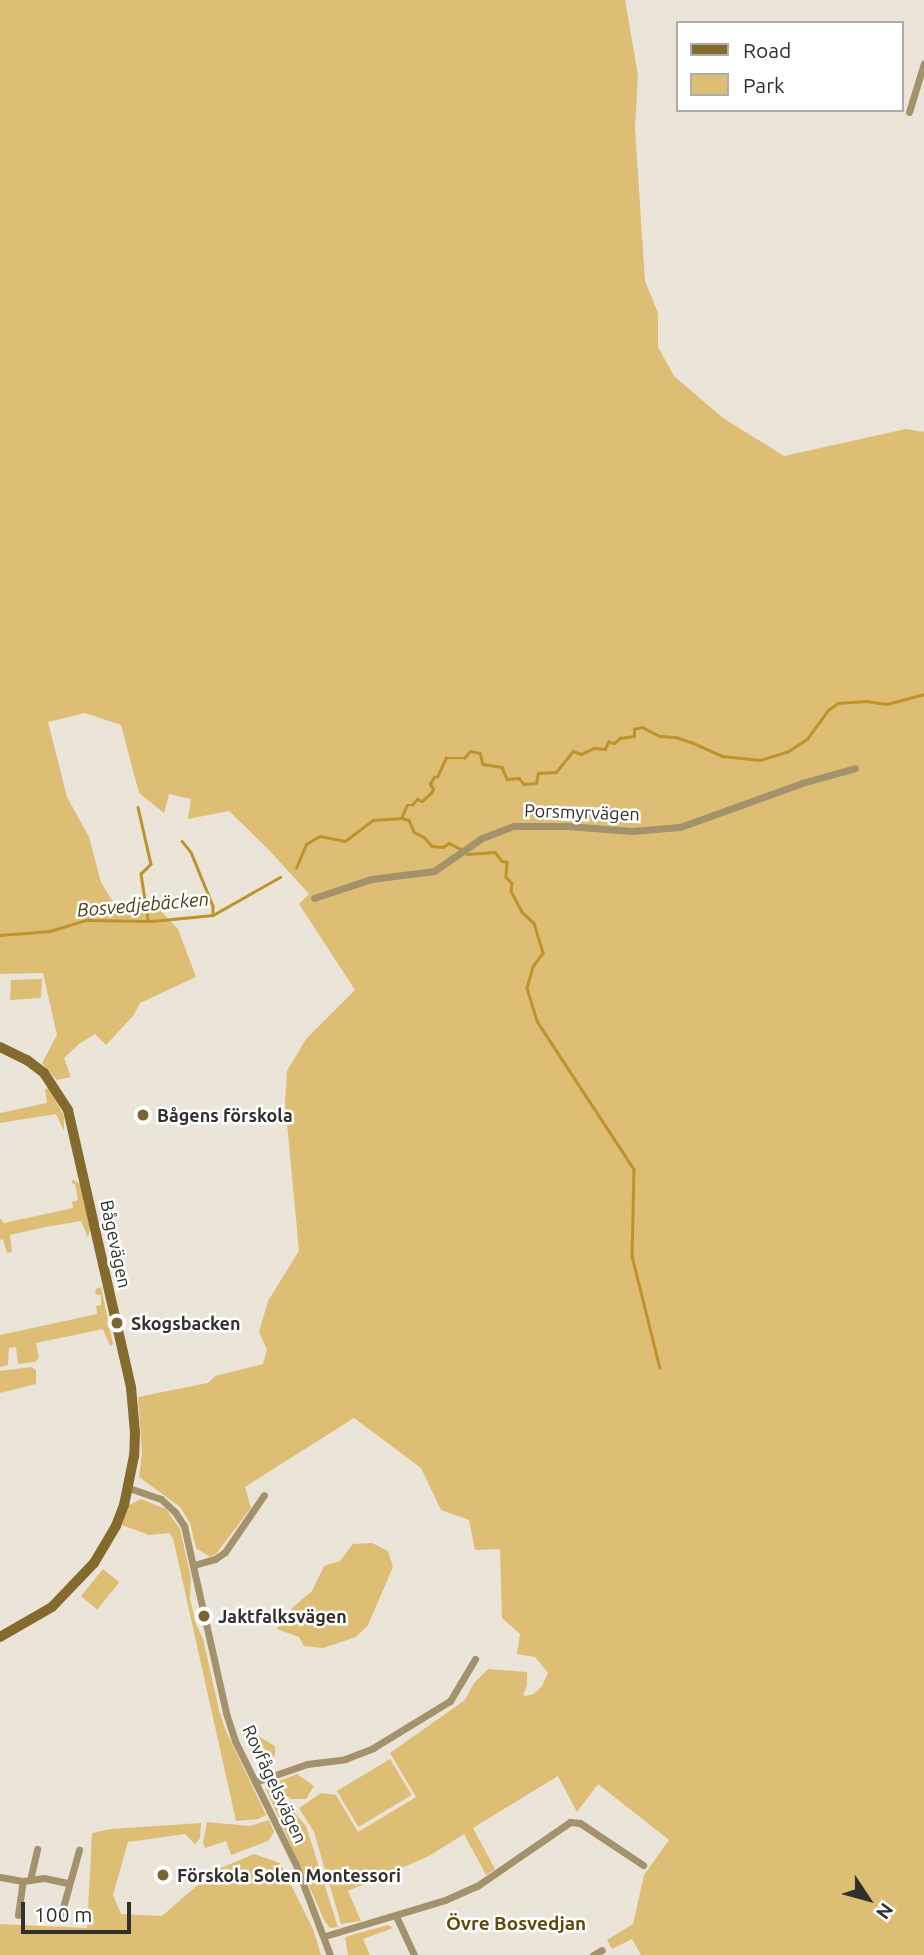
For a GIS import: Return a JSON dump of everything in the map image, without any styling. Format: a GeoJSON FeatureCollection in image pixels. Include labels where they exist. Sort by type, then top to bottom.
{"type":"FeatureCollection","features":[{"type":"Feature","properties":{"kind":"street"},"geometry":{"type":"LineString","coordinates":[[909,112],[924,63]]}},
{"type":"Feature","properties":{"kind":"street","name":"Porsmyrvägen"},"geometry":{"type":"LineString","coordinates":[[314,898],[371,879],[434,871],[482,838],[514,826],[567,825],[632,831],[680,827],[802,783],[855,768]]}},
{"type":"Feature","properties":{"kind":"street","name":"Bågevägen"},"geometry":{"type":"LineString","coordinates":[[0,1047],[36,1066],[62,1096],[78,1146],[131,1387],[135,1433],[129,1488],[116,1526],[80,1580],[52,1607],[0,1637]]}},
{"type":"Feature","properties":{"kind":"street","name":"Rovfågelsvägen"},"geometry":{"type":"LineString","coordinates":[[129,1488],[161,1499],[175,1511],[184,1526],[226,1713],[255,1782],[296,1865],[330,1955]]}},
{"type":"Feature","properties":{"kind":"street"},"geometry":{"type":"LineString","coordinates":[[194,1565],[225,1552],[264,1494]]}},
{"type":"Feature","properties":{"kind":"street"},"geometry":{"type":"LineString","coordinates":[[255,1782],[312,1763],[345,1759],[373,1748],[450,1701],[475,1659]]}},
{"type":"Feature","properties":{"kind":"street"},"geometry":{"type":"LineString","coordinates":[[325,1936],[396,1916],[477,1886],[570,1822],[580,1823],[643,1865]]}},
{"type":"Feature","properties":{"kind":"street"},"geometry":{"type":"LineString","coordinates":[[18,1915],[37,1849]]}},
{"type":"Feature","properties":{"kind":"street"},"geometry":{"type":"LineString","coordinates":[[60,1918],[67,1883],[74,1877],[79,1850]]}},
{"type":"Feature","properties":{"kind":"street"},"geometry":{"type":"LineString","coordinates":[[0,1877],[27,1880],[44,1878],[67,1883]]}},
{"type":"Feature","properties":{"kind":"street"},"geometry":{"type":"LineString","coordinates":[[396,1916],[414,1955]]}},
{"type":"Feature","properties":{"kind":"street"},"geometry":{"type":"LineString","coordinates":[[593,1955],[602,1950]]}},
{"type":"Feature","properties":{"kind":"green space"},"geometry":{"type":"Polygon","coordinates":[[[0,0],[625,0],[638,75],[635,128],[645,281],[658,313],[658,347],[674,376],[723,418],[784,456],[906,429],[924,432],[924,1955],[641,1955],[632,1939],[612,1949],[607,1940],[633,1924],[644,1875],[669,1840],[598,1784],[577,1812],[558,1776],[473,1828],[495,1869],[486,1875],[464,1834],[429,1856],[348,1891],[361,1921],[341,1924],[314,1832],[299,1808],[321,1793],[336,1795],[358,1832],[416,1797],[390,1753],[465,1700],[474,1683],[488,1669],[527,1672],[527,1685],[523,1695],[526,1696],[534,1694],[542,1686],[548,1673],[535,1657],[517,1654],[520,1634],[502,1618],[500,1549],[475,1550],[469,1520],[441,1510],[421,1468],[354,1418],[245,1487],[251,1508],[216,1554],[210,1557],[196,1548],[190,1523],[180,1507],[139,1477],[142,1452],[138,1397],[208,1383],[215,1376],[263,1364],[267,1350],[259,1332],[268,1301],[299,1251],[285,1102],[287,1071],[306,1039],[355,990],[299,904],[309,894],[269,850],[229,811],[188,819],[191,799],[169,794],[164,813],[139,793],[121,725],[85,713],[48,722],[67,797],[89,837],[101,882],[119,912],[136,914],[158,908],[178,929],[196,977],[140,1003],[133,1016],[106,1045],[95,1034],[79,1044],[64,1058],[71,1077],[57,1080],[42,1063],[57,1035],[43,973],[0,974],[0,0]]]}},
{"type":"Feature","properties":{"kind":"green space"},"geometry":{"type":"Polygon","coordinates":[[[42,979],[41,998],[10,1000],[11,980],[42,979]]]}},
{"type":"Feature","properties":{"kind":"green space"},"geometry":{"type":"Polygon","coordinates":[[[49,1088],[64,1116],[64,1131],[56,1114],[0,1123],[0,1113],[47,1103],[45,1089],[49,1088]]]}},
{"type":"Feature","properties":{"kind":"green space"},"geometry":{"type":"Polygon","coordinates":[[[73,1180],[80,1184],[90,1228],[88,1238],[81,1221],[46,1227],[10,1235],[12,1252],[7,1253],[3,1239],[0,1240],[0,1218],[4,1223],[73,1208],[72,1202],[78,1200],[75,1184],[71,1183],[73,1180]]]}},
{"type":"Feature","properties":{"kind":"green space"},"geometry":{"type":"Polygon","coordinates":[[[101,1287],[113,1344],[110,1346],[103,1329],[36,1343],[39,1358],[35,1362],[18,1364],[16,1347],[9,1348],[8,1365],[0,1367],[0,1335],[97,1314],[96,1306],[101,1305],[101,1295],[95,1294],[96,1289],[101,1287]]]}},
{"type":"Feature","properties":{"kind":"green space"},"geometry":{"type":"Polygon","coordinates":[[[31,1367],[36,1370],[36,1384],[0,1393],[0,1371],[31,1367]]]}},
{"type":"Feature","properties":{"kind":"green space"},"geometry":{"type":"Polygon","coordinates":[[[141,1499],[166,1509],[180,1529],[191,1578],[190,1599],[203,1639],[219,1710],[225,1729],[266,1815],[258,1819],[236,1821],[173,1538],[169,1533],[149,1535],[122,1525],[129,1505],[141,1499]]]}},
{"type":"Feature","properties":{"kind":"green space"},"geometry":{"type":"Polygon","coordinates":[[[372,1543],[388,1551],[393,1567],[368,1625],[356,1637],[323,1648],[304,1646],[299,1637],[277,1629],[293,1607],[312,1591],[324,1566],[340,1561],[353,1544],[372,1543]]]}},
{"type":"Feature","properties":{"kind":"green space"},"geometry":{"type":"Polygon","coordinates":[[[103,1569],[119,1582],[97,1609],[81,1596],[103,1569]]]}},
{"type":"Feature","properties":{"kind":"green space"},"geometry":{"type":"Polygon","coordinates":[[[245,1728],[275,1746],[275,1756],[261,1768],[241,1731],[245,1728]]]}},
{"type":"Feature","properties":{"kind":"green space"},"geometry":{"type":"Polygon","coordinates":[[[390,1759],[412,1795],[358,1827],[337,1791],[390,1759]]]}},
{"type":"Feature","properties":{"kind":"green space"},"geometry":{"type":"Polygon","coordinates":[[[297,1774],[314,1786],[306,1799],[291,1799],[273,1787],[274,1783],[297,1774]]]}},
{"type":"Feature","properties":{"kind":"green space"},"geometry":{"type":"Polygon","coordinates":[[[265,1787],[284,1803],[277,1810],[279,1814],[293,1811],[306,1826],[338,1927],[330,1928],[325,1922],[265,1787]]]}},
{"type":"Feature","properties":{"kind":"green space"},"geometry":{"type":"Polygon","coordinates":[[[269,1820],[274,1832],[268,1841],[231,1855],[226,1841],[205,1848],[203,1843],[207,1822],[250,1826],[269,1820]]]}},
{"type":"Feature","properties":{"kind":"green space"},"geometry":{"type":"Polygon","coordinates":[[[201,1823],[200,1838],[195,1844],[185,1834],[128,1842],[113,1895],[121,1914],[162,1916],[214,1871],[254,1854],[280,1863],[313,1929],[321,1955],[0,1955],[0,1924],[87,1928],[92,1833],[111,1829],[201,1823]]]}},
{"type":"Feature","properties":{"kind":"green space"},"geometry":{"type":"Polygon","coordinates":[[[388,1925],[393,1928],[363,1939],[370,1955],[348,1955],[345,1938],[388,1925]]]}},
{"type":"Feature","properties":{"kind":"waterway","name":"Bosvedjebäcken"},"geometry":{"type":"LineString","coordinates":[[296,868],[306,844],[320,836],[345,841],[373,820],[401,818],[407,805],[412,805],[417,799],[422,801],[431,793],[433,789],[430,784],[434,777],[437,777],[446,758],[464,758],[470,751],[480,753],[483,764],[502,767],[507,779],[519,778],[524,784],[536,783],[538,773],[556,772],[573,751],[581,754],[594,748],[605,749],[608,742],[614,743],[620,738],[634,736],[634,729],[642,727],[660,736],[676,737],[693,743],[722,756],[760,760],[787,752],[807,739],[828,710],[838,703],[866,701],[887,704],[924,694]]}},
{"type":"Feature","properties":{"kind":"waterway"},"geometry":{"type":"LineString","coordinates":[[138,807],[151,864],[141,874],[148,919]]}},
{"type":"Feature","properties":{"kind":"waterway"},"geometry":{"type":"LineString","coordinates":[[401,818],[409,820],[414,832],[424,837],[432,846],[443,847],[449,843],[461,849]]}},
{"type":"Feature","properties":{"kind":"waterway"},"geometry":{"type":"LineString","coordinates":[[182,841],[191,852],[213,906],[213,915]]}},
{"type":"Feature","properties":{"kind":"waterway"},"geometry":{"type":"LineString","coordinates":[[467,854],[495,852],[502,861],[507,862],[506,877],[512,883],[511,891],[522,912],[534,923],[543,953],[533,967],[527,988],[537,1021],[634,1169],[632,1256],[660,1368]]}},
{"type":"Feature","properties":{"kind":"waterway","name":"Bosvedjebäcken"},"geometry":{"type":"LineString","coordinates":[[0,935],[50,931],[87,920],[152,921],[213,915],[280,877]]}},
{"type":"Feature","properties":{"kind":"place","name":"Bågens förskola"},"geometry":{"type":"Point","coordinates":[143,1115]}},
{"type":"Feature","properties":{"kind":"place","name":"Skogsbacken"},"geometry":{"type":"Point","coordinates":[117,1323]}},
{"type":"Feature","properties":{"kind":"place","name":"Jaktfalksvägen"},"geometry":{"type":"Point","coordinates":[204,1616]}},
{"type":"Feature","properties":{"kind":"place","name":"Förskola Solen Montessori"},"geometry":{"type":"Point","coordinates":[163,1875]}},
{"type":"Feature","properties":{"kind":"district","name":"Övre Bosvedjan"},"geometry":{"type":"Point","coordinates":[516,1924]}}]}
